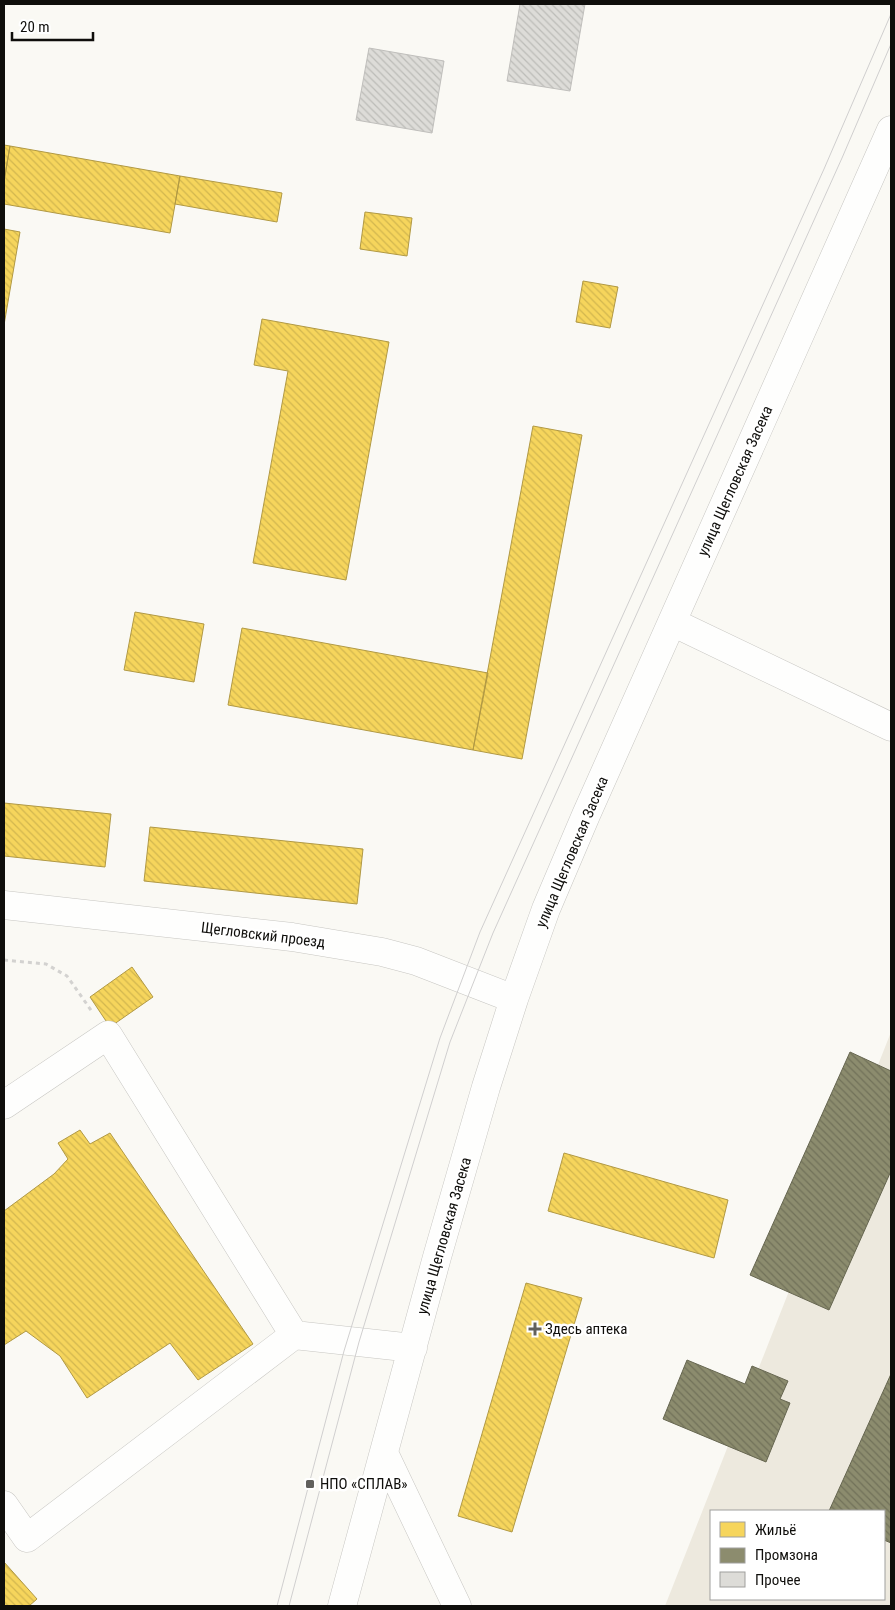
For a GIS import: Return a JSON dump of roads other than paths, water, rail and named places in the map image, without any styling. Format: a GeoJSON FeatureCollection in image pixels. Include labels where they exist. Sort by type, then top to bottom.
{"type":"FeatureCollection","features":[{"type":"Feature","properties":{"kind":"street","name":"улица Щегловская Засека"},"geometry":{"type":"LineString","coordinates":[[342,1606],[483,1096],[514,999],[550,900],[586,815],[891,130]]}},
{"type":"Feature","properties":{"kind":"street"},"geometry":{"type":"LineString","coordinates":[[672,622],[891,727]]}},
{"type":"Feature","properties":{"kind":"street","name":"Щегловский проезд"},"geometry":{"type":"LineString","coordinates":[[4,905],[292,937],[382,952],[416,961],[514,999]]}},
{"type":"Feature","properties":{"kind":"street"},"geometry":{"type":"LineString","coordinates":[[4,1105],[108,1035],[294,1335]]}},
{"type":"Feature","properties":{"kind":"street"},"geometry":{"type":"LineString","coordinates":[[4,1505],[27,1538],[294,1335],[413,1348]]}},
{"type":"Feature","properties":{"kind":"street"},"geometry":{"type":"LineString","coordinates":[[384,1453],[457,1606]]}},
{"type":"Feature","properties":{"kind":"tram line"},"geometry":{"type":"LineString","coordinates":[[277,1606],[344,1351],[440,1038],[480,932],[824,169],[891,14]]}},
{"type":"Feature","properties":{"kind":"tram line"},"geometry":{"type":"LineString","coordinates":[[289,1606],[359,1342],[450,1042],[493,933],[842,158],[891,44]]}},
{"type":"Feature","properties":{"kind":"place","name":"Здесь аптека"},"geometry":{"type":"Point","coordinates":[535,1329]}},
{"type":"Feature","properties":{"kind":"place","name":"НПО «СПЛАВ»"},"geometry":{"type":"Point","coordinates":[310,1484]}}]}
